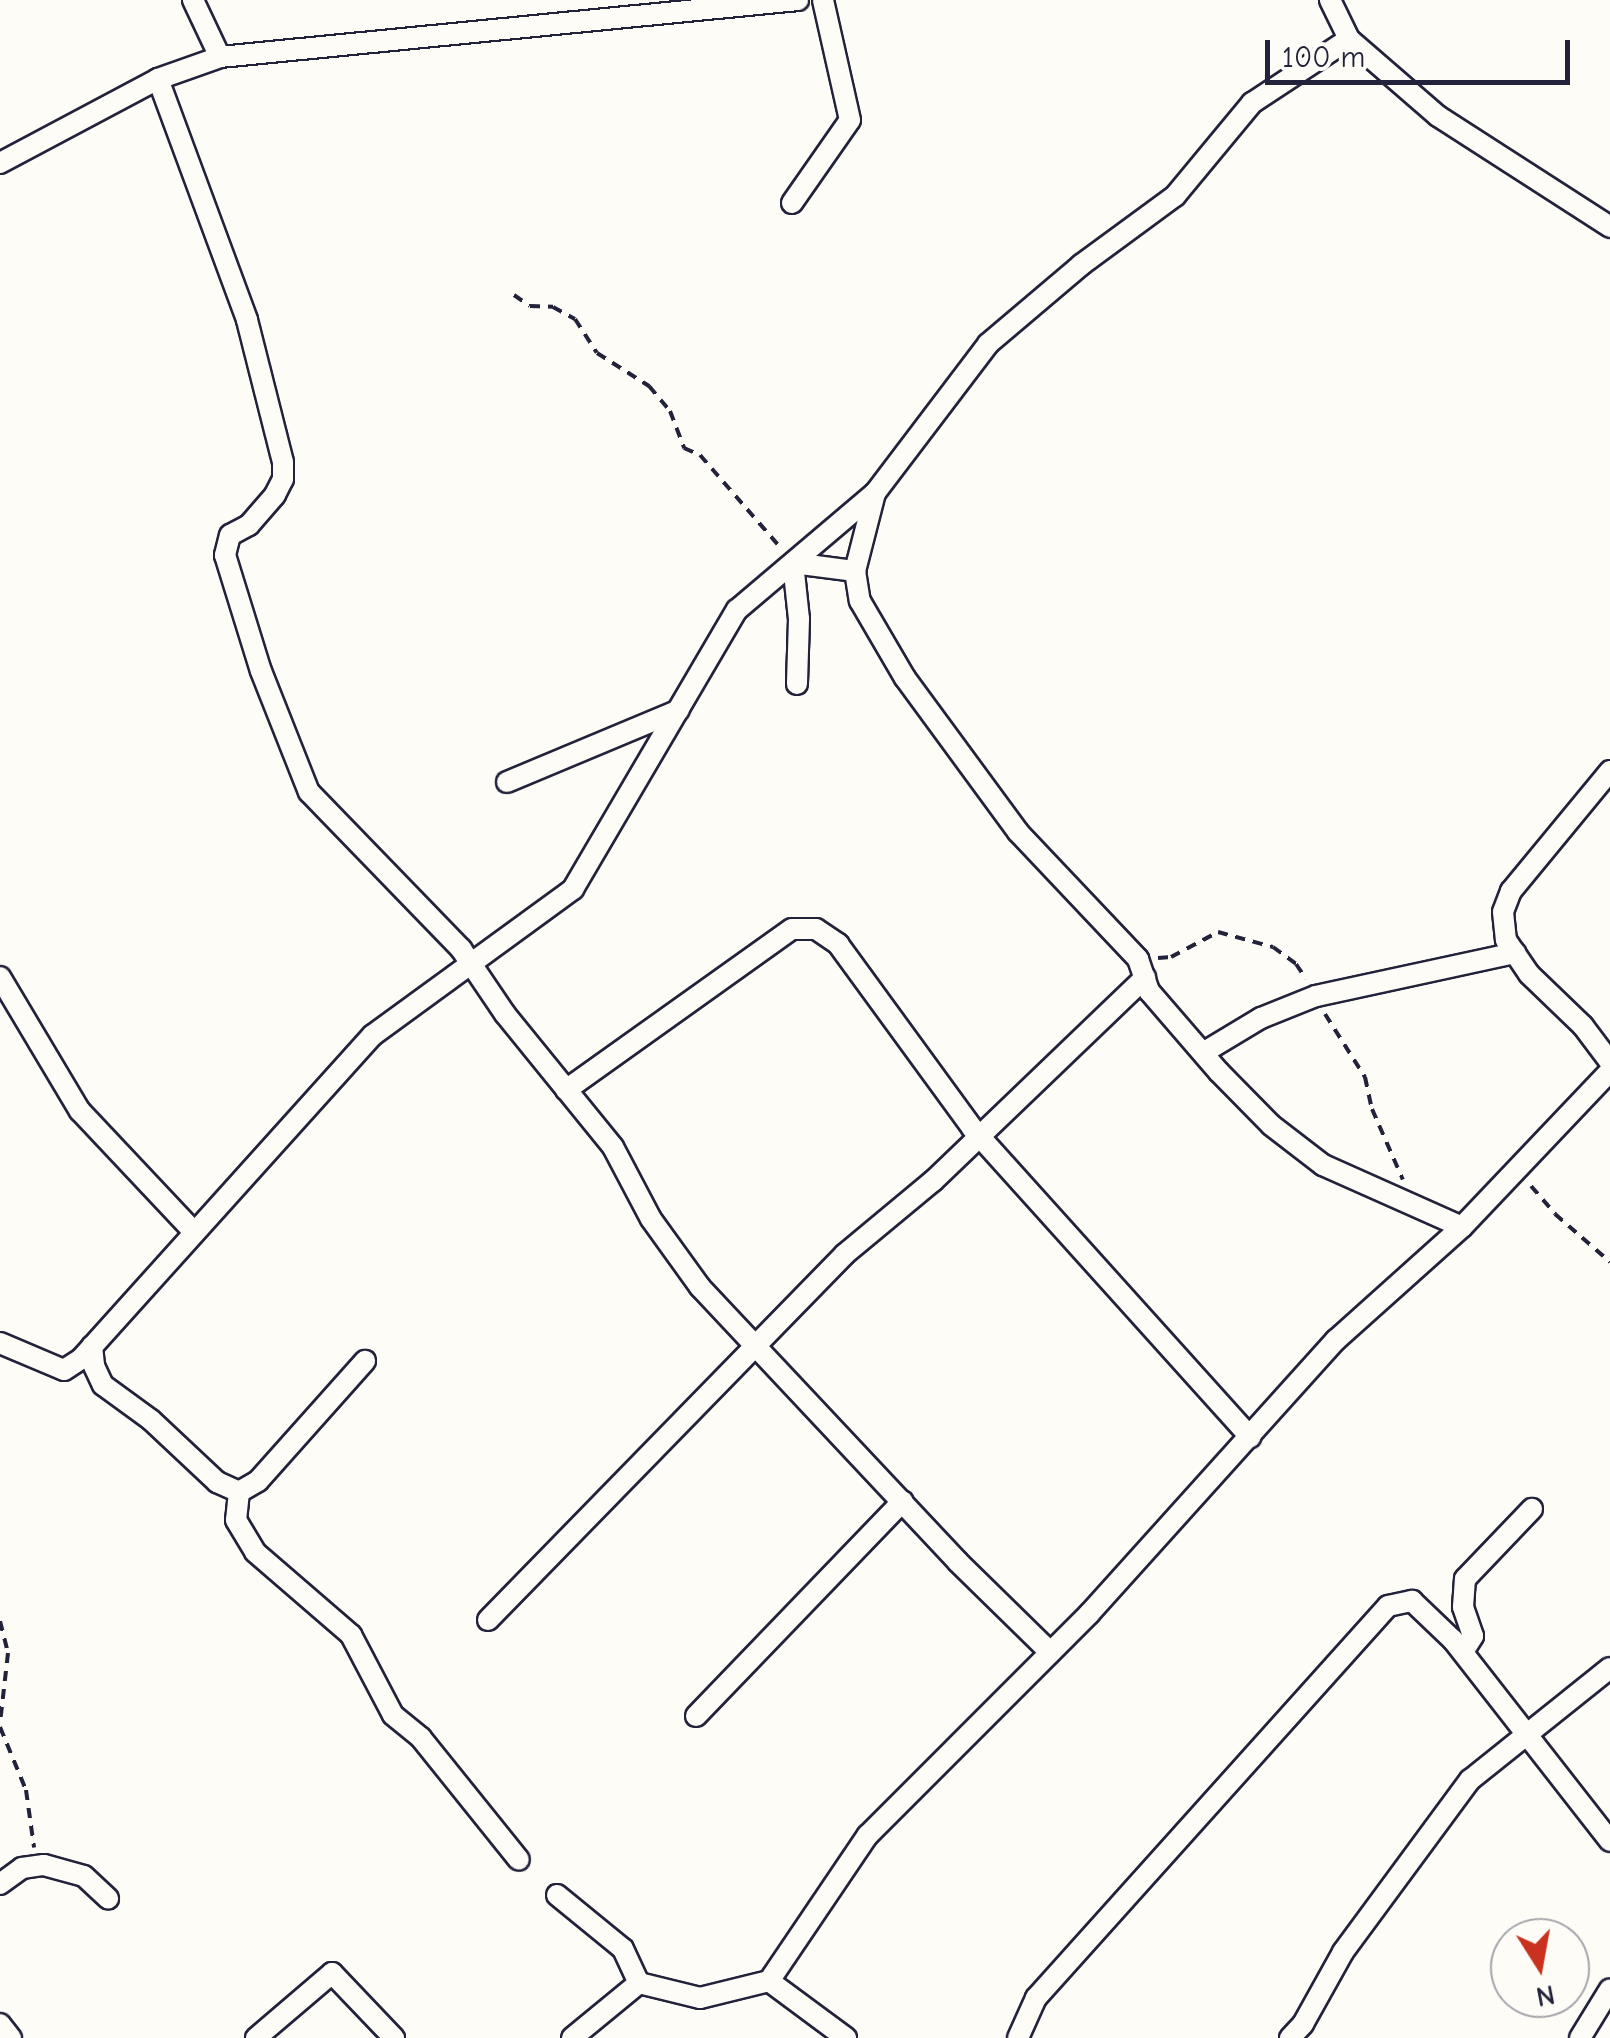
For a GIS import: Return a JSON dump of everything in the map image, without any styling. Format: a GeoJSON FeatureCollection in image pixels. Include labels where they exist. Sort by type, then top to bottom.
{"type":"FeatureCollection","features":[{"type":"Feature","properties":{"kind":"street"},"geometry":{"type":"LineString","coordinates":[[193,0],[220,57]]}},
{"type":"Feature","properties":{"kind":"street"},"geometry":{"type":"LineString","coordinates":[[0,163],[158,79],[220,57],[798,0]]}},
{"type":"Feature","properties":{"kind":"street"},"geometry":{"type":"LineString","coordinates":[[792,202],[850,120],[823,0]]}},
{"type":"Feature","properties":{"kind":"street"},"geometry":{"type":"LineString","coordinates":[[1330,0],[1349,39],[1438,116],[1610,228]]}},
{"type":"Feature","properties":{"kind":"street"},"geometry":{"type":"LineString","coordinates":[[0,1343],[64,1370],[92,1346],[373,1034],[573,889],[736,610],[875,493],[988,344],[1082,265],[1175,196],[1252,104],[1349,39]]}},
{"type":"Feature","properties":{"kind":"street"},"geometry":{"type":"LineString","coordinates":[[158,79],[247,320],[284,462],[283,479],[275,495],[250,525],[230,535],[225,554],[229,580],[261,671],[309,792],[462,948],[469,964],[613,1147],[651,1219],[700,1287],[1050,1652]]}},
{"type":"Feature","properties":{"kind":"street"},"geometry":{"type":"LineString","coordinates":[[875,493],[855,571],[860,601],[904,678],[1018,832],[1141,969],[1150,990],[1206,1051],[1219,1072],[1271,1125],[1323,1164],[1462,1227]]}},
{"type":"Feature","properties":{"kind":"street"},"geometry":{"type":"LineString","coordinates":[[792,563],[855,571]]}},
{"type":"Feature","properties":{"kind":"street"},"geometry":{"type":"LineString","coordinates":[[792,563],[799,619],[797,684]]}},
{"type":"Feature","properties":{"kind":"street"},"geometry":{"type":"LineString","coordinates":[[507,782],[679,710]]}},
{"type":"Feature","properties":{"kind":"street"},"geometry":{"type":"LineString","coordinates":[[1610,772],[1511,891],[1503,912],[1506,940],[1515,953],[1610,1062]]}},
{"type":"Feature","properties":{"kind":"street"},"geometry":{"type":"LineString","coordinates":[[566,1090],[792,929],[816,928],[838,944],[980,1137],[1250,1437]]}},
{"type":"Feature","properties":{"kind":"street"},"geometry":{"type":"LineString","coordinates":[[1206,1051],[1282,1008],[1316,996],[1515,953]]}},
{"type":"Feature","properties":{"kind":"street"},"geometry":{"type":"LineString","coordinates":[[488,1620],[845,1254],[980,1137],[1141,969]]}},
{"type":"Feature","properties":{"kind":"street"},"geometry":{"type":"LineString","coordinates":[[0,977],[80,1111],[194,1232]]}},
{"type":"Feature","properties":{"kind":"street"},"geometry":{"type":"LineString","coordinates":[[638,1983],[700,1998],[768,1980],[868,1835],[1050,1652],[1336,1340],[1462,1227],[1610,1070]]}},
{"type":"Feature","properties":{"kind":"street"},"geometry":{"type":"LineString","coordinates":[[92,1346],[94,1366],[103,1385],[151,1420],[216,1482],[240,1492]]}},
{"type":"Feature","properties":{"kind":"street"},"geometry":{"type":"LineString","coordinates":[[240,1492],[258,1482],[366,1361]]}},
{"type":"Feature","properties":{"kind":"street"},"geometry":{"type":"LineString","coordinates":[[240,1492],[236,1520],[255,1552],[351,1634],[393,1714],[421,1738],[518,1860]]}},
{"type":"Feature","properties":{"kind":"street"},"geometry":{"type":"LineString","coordinates":[[696,1716],[903,1502]]}},
{"type":"Feature","properties":{"kind":"street"},"geometry":{"type":"LineString","coordinates":[[1463,1652],[1473,1636],[1463,1607],[1466,1579],[1532,1509]]}},
{"type":"Feature","properties":{"kind":"street"},"geometry":{"type":"LineString","coordinates":[[1018,2038],[1036,1998],[1388,1606],[1412,1601],[1463,1652],[1610,1841]]}},
{"type":"Feature","properties":{"kind":"street"},"geometry":{"type":"LineString","coordinates":[[1290,2038],[1303,2024],[1343,1952],[1470,1780],[1530,1736],[1610,1668]]}},
{"type":"Feature","properties":{"kind":"street"},"geometry":{"type":"LineString","coordinates":[[0,1884],[22,1868],[44,1865],[84,1876],[108,1898]]}},
{"type":"Feature","properties":{"kind":"street"},"geometry":{"type":"LineString","coordinates":[[557,1895],[623,1949],[638,1983]]}},
{"type":"Feature","properties":{"kind":"street"},"geometry":{"type":"LineString","coordinates":[[256,2038],[332,1973],[394,2038]]}},
{"type":"Feature","properties":{"kind":"street"},"geometry":{"type":"LineString","coordinates":[[768,1980],[846,2038]]}},
{"type":"Feature","properties":{"kind":"street"},"geometry":{"type":"LineString","coordinates":[[572,2038],[638,1983]]}},
{"type":"Feature","properties":{"kind":"street"},"geometry":{"type":"LineString","coordinates":[[1580,2038],[1610,1988]]}},
{"type":"Feature","properties":{"kind":"street"},"geometry":{"type":"LineString","coordinates":[[0,2024],[11,2038]]}},
{"type":"Feature","properties":{"kind":"path"},"geometry":{"type":"LineString","coordinates":[[514,296],[530,306],[553,307],[575,318],[597,353],[649,386],[670,411],[684,448],[700,456],[792,563]]}},
{"type":"Feature","properties":{"kind":"path"},"geometry":{"type":"LineString","coordinates":[[1141,969],[1218,932],[1273,947],[1296,964],[1365,1078],[1372,1109],[1403,1182],[1421,1210]]}},
{"type":"Feature","properties":{"kind":"path"},"geometry":{"type":"LineString","coordinates":[[1517,1168],[1554,1214],[1610,1262]]}},
{"type":"Feature","properties":{"kind":"path"},"geometry":{"type":"LineString","coordinates":[[0,1621],[8,1653],[0,1725],[26,1790],[34,1830],[34,1867]]}}]}
